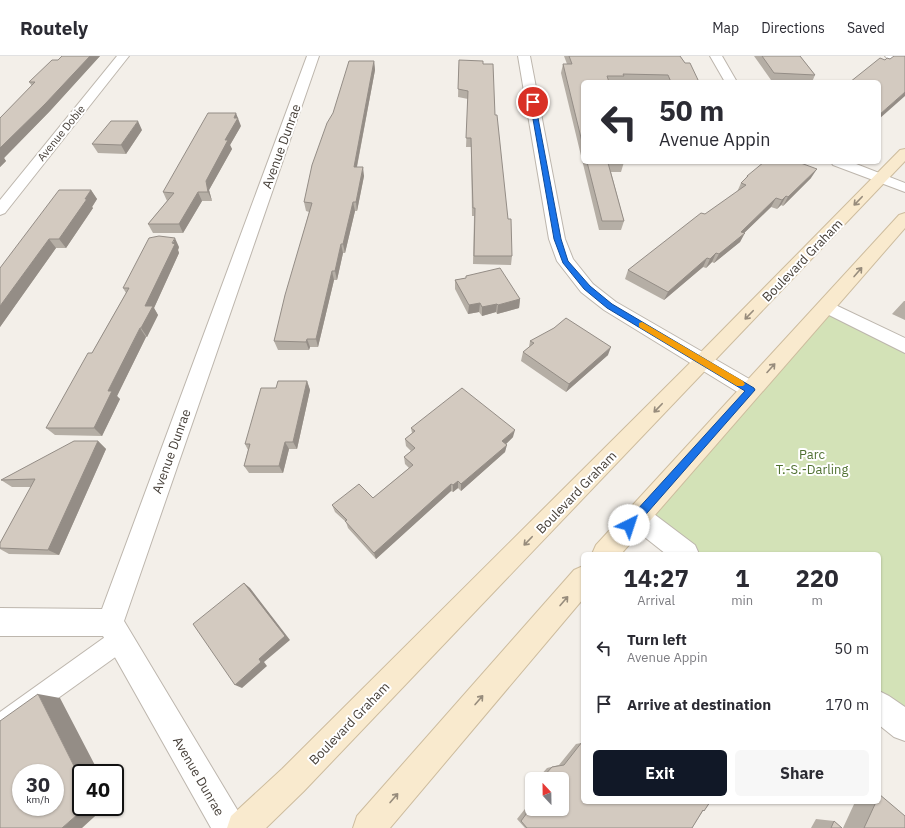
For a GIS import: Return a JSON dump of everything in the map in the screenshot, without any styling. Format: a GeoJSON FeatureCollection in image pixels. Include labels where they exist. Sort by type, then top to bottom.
{"type":"FeatureCollection","features":[{"type":"Feature","properties":{"kind":"street","name":"Avenue Dobie"},"geometry":{"type":"LineString","coordinates":[[0,210],[123,56]]}},
{"type":"Feature","properties":{"kind":"street","name":"Avenue Dunrae"},"geometry":{"type":"LineString","coordinates":[[229,828],[115,631],[313,56]]}},
{"type":"Feature","properties":{"kind":"street"},"geometry":{"type":"LineString","coordinates":[[524,56],[557,239],[565,261],[587,288],[610,306],[751,390]]}},
{"type":"Feature","properties":{"kind":"street"},"geometry":{"type":"LineString","coordinates":[[716,56],[730,80]]}},
{"type":"Feature","properties":{"kind":"street"},"geometry":{"type":"LineString","coordinates":[[891,56],[905,60]]}},
{"type":"Feature","properties":{"kind":"street","name":"Boulevard Graham"},"geometry":{"type":"LineString","coordinates":[[243,828],[293,780],[704,362],[905,153]]}},
{"type":"Feature","properties":{"kind":"street"},"geometry":{"type":"LineString","coordinates":[[843,164],[905,188]]}},
{"type":"Feature","properties":{"kind":"street"},"geometry":{"type":"LineString","coordinates":[[607,552],[905,218]]}},
{"type":"Feature","properties":{"kind":"street"},"geometry":{"type":"LineString","coordinates":[[827,307],[905,346]]}},
{"type":"Feature","properties":{"kind":"street"},"geometry":{"type":"LineString","coordinates":[[638,516],[683,552]]}},
{"type":"Feature","properties":{"kind":"street"},"geometry":{"type":"LineString","coordinates":[[369,828],[581,581]]}},
{"type":"Feature","properties":{"kind":"street"},"geometry":{"type":"LineString","coordinates":[[0,622],[115,631]]}},
{"type":"Feature","properties":{"kind":"street"},"geometry":{"type":"LineString","coordinates":[[881,708],[905,726]]}},
{"type":"Feature","properties":{"kind":"lane"},"geometry":{"type":"LineString","coordinates":[[0,726],[115,631]]}},
{"type":"Feature","properties":{"kind":"green space","name":"Parc T.-S.-Darling"},"geometry":{"type":"Polygon","coordinates":[[[827,307],[905,346],[905,726],[881,708],[881,552],[683,552],[637,516],[827,307]]]}},
{"type":"Feature","properties":{"kind":"building"},"geometry":{"type":"Polygon","coordinates":[[[62,56],[90,56],[45,104],[0,148],[0,118],[35,82],[29,82],[52,60],[58,60],[62,56]]]}},
{"type":"Feature","properties":{"kind":"building"},"geometry":{"type":"Polygon","coordinates":[[[569,56],[680,56],[685,63],[690,63],[698,80],[670,80],[668,75],[623,74],[624,76],[607,76],[608,80],[581,80],[581,138],[563,64],[572,64],[569,56]]]}},
{"type":"Feature","properties":{"kind":"building"},"geometry":{"type":"Polygon","coordinates":[[[762,56],[800,56],[815,75],[774,73],[762,56]]]}},
{"type":"Feature","properties":{"kind":"building"},"geometry":{"type":"Polygon","coordinates":[[[894,56],[905,56],[905,92],[881,113],[881,80],[852,80],[880,58],[885,60],[887,58],[890,59],[894,56]]]}},
{"type":"Feature","properties":{"kind":"building"},"geometry":{"type":"Polygon","coordinates":[[[459,60],[483,61],[483,64],[493,64],[495,115],[497,115],[508,219],[511,219],[512,256],[474,256],[475,208],[473,208],[471,138],[466,138],[468,91],[458,89],[459,60]]]}},
{"type":"Feature","properties":{"kind":"building"},"geometry":{"type":"Polygon","coordinates":[[[349,61],[374,61],[354,167],[363,167],[356,202],[353,202],[335,271],[332,271],[316,339],[307,339],[306,342],[274,341],[285,295],[312,203],[304,202],[312,165],[327,123],[333,113],[349,61]]]}},
{"type":"Feature","properties":{"kind":"building"},"geometry":{"type":"Polygon","coordinates":[[[208,113],[236,113],[234,118],[238,118],[225,140],[228,140],[206,181],[208,192],[198,192],[179,224],[148,224],[174,193],[163,192],[208,113]]]}},
{"type":"Feature","properties":{"kind":"building"},"geometry":{"type":"Polygon","coordinates":[[[111,121],[138,121],[121,145],[92,144],[111,121]]]}},
{"type":"Feature","properties":{"kind":"building"},"geometry":{"type":"Polygon","coordinates":[[[588,164],[608,164],[624,221],[602,221],[588,164]]]}},
{"type":"Feature","properties":{"kind":"building"},"geometry":{"type":"Polygon","coordinates":[[[762,164],[803,164],[817,169],[788,197],[786,196],[782,200],[776,198],[741,232],[745,233],[719,254],[716,253],[710,259],[707,258],[668,292],[628,270],[701,213],[705,214],[746,185],[741,183],[762,164]]]}},
{"type":"Feature","properties":{"kind":"building"},"geometry":{"type":"Polygon","coordinates":[[[59,190],[91,190],[85,199],[87,199],[59,239],[49,239],[0,306],[0,268],[59,190]]]}},
{"type":"Feature","properties":{"kind":"building"},"geometry":{"type":"Polygon","coordinates":[[[159,236],[175,238],[172,243],[175,244],[145,306],[153,306],[108,391],[112,391],[94,428],[46,428],[88,353],[92,353],[129,288],[123,288],[149,238],[159,236]]]}},
{"type":"Feature","properties":{"kind":"building"},"geometry":{"type":"Polygon","coordinates":[[[500,268],[520,299],[498,305],[482,307],[480,303],[469,305],[455,280],[500,268]]]}},
{"type":"Feature","properties":{"kind":"building"},"geometry":{"type":"Polygon","coordinates":[[[566,318],[611,347],[569,384],[523,352],[534,343],[530,341],[554,328],[566,318]]]}},
{"type":"Feature","properties":{"kind":"building"},"geometry":{"type":"Polygon","coordinates":[[[278,381],[307,381],[293,442],[285,442],[279,466],[244,466],[250,444],[245,444],[261,388],[276,388],[278,381]]]}},
{"type":"Feature","properties":{"kind":"building"},"geometry":{"type":"Polygon","coordinates":[[[462,388],[515,430],[502,441],[507,445],[461,484],[458,481],[453,485],[451,484],[374,553],[345,521],[347,520],[332,505],[359,484],[373,498],[413,465],[404,457],[415,448],[405,439],[415,431],[411,428],[462,388]]]}},
{"type":"Feature","properties":{"kind":"building"},"geometry":{"type":"Polygon","coordinates":[[[74,441],[98,441],[48,550],[0,548],[0,543],[35,479],[1,480],[74,441]]]}},
{"type":"Feature","properties":{"kind":"building"},"geometry":{"type":"Polygon","coordinates":[[[244,583],[285,636],[259,659],[261,662],[235,685],[193,624],[244,583]]]}},
{"type":"Feature","properties":{"kind":"building"},"geometry":{"type":"Polygon","coordinates":[[[38,694],[73,764],[72,816],[76,816],[62,828],[0,828],[0,721],[38,694]]]}},
{"type":"Feature","properties":{"kind":"building"},"geometry":{"type":"Polygon","coordinates":[[[581,743],[581,804],[709,804],[704,811],[703,810],[692,828],[527,828],[521,821],[525,816],[569,816],[569,772],[548,772],[552,767],[564,765],[581,743]]]}},
{"type":"Feature","properties":{"kind":"building"},"geometry":{"type":"Polygon","coordinates":[[[881,796],[905,816],[905,828],[864,828],[875,804],[881,804],[881,796]]]}},
{"type":"Feature","properties":{"kind":"building"},"geometry":{"type":"Polygon","coordinates":[[[834,821],[842,828],[831,828],[834,821]]]}},
{"type":"Feature","properties":{"kind":"slow traffic"},"geometry":{"type":"LineString","coordinates":[[642,325],[740,384]]}},
{"type":"Feature","properties":{"kind":"route"},"geometry":{"type":"LineString","coordinates":[[533,102],[557,239],[565,261],[587,288],[610,306],[751,390],[629,525]]}}]}
